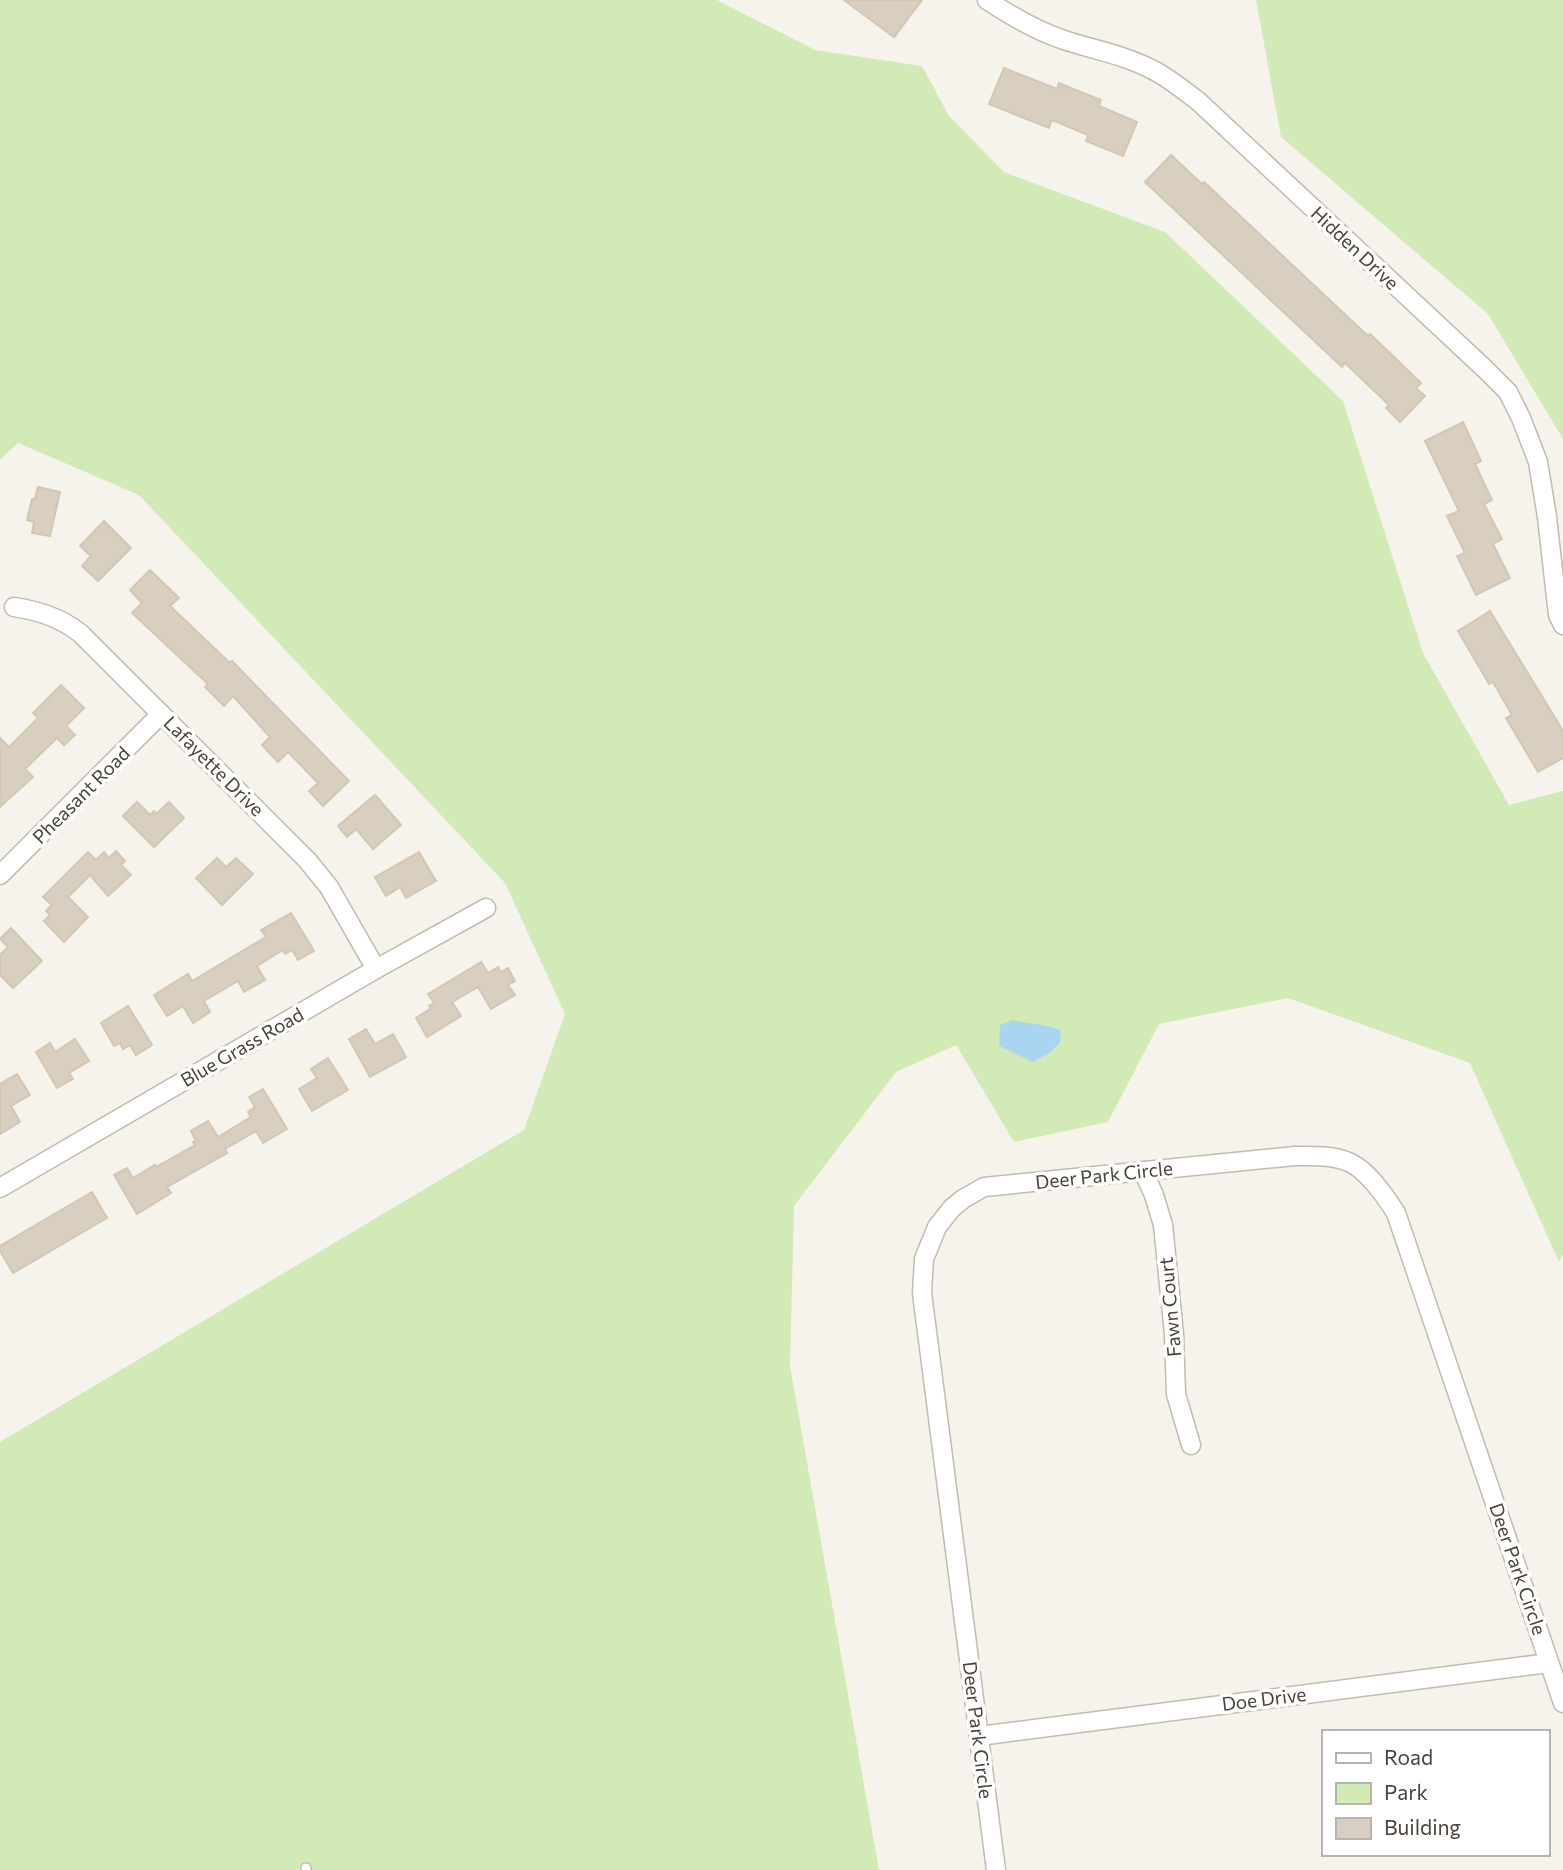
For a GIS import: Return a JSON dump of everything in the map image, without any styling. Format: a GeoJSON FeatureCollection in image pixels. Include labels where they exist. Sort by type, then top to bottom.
{"type":"FeatureCollection","features":[{"type":"Feature","properties":{"kind":"street","name":"Hidden Drive"},"geometry":{"type":"LineString","coordinates":[[987,0],[1031,26],[1065,41],[1098,49],[1152,69],[1177,85],[1198,101],[1508,392],[1538,462],[1558,615],[1563,625]]}},
{"type":"Feature","properties":{"kind":"street","name":"Lafayette Drive"},"geometry":{"type":"LineString","coordinates":[[14,607],[53,616],[80,633],[307,860],[329,887],[376,969]]}},
{"type":"Feature","properties":{"kind":"street","name":"Pheasant Road"},"geometry":{"type":"LineString","coordinates":[[0,875],[161,714]]}},
{"type":"Feature","properties":{"kind":"street","name":"Blue Grass Road"},"geometry":{"type":"LineString","coordinates":[[0,1188],[486,908]]}},
{"type":"Feature","properties":{"kind":"street","name":"Deer Park Circle"},"geometry":{"type":"LineString","coordinates":[[996,1870],[922,1293],[924,1259],[937,1227],[952,1208],[984,1187],[1295,1156],[1348,1161],[1360,1169],[1387,1197],[1396,1213],[1563,1703]]}},
{"type":"Feature","properties":{"kind":"street","name":"Fawn Court"},"geometry":{"type":"LineString","coordinates":[[1143,1171],[1163,1225],[1174,1334],[1176,1394],[1191,1445]]}},
{"type":"Feature","properties":{"kind":"street","name":"Doe Drive"},"geometry":{"type":"LineString","coordinates":[[979,1736],[1549,1663]]}},
{"type":"Feature","properties":{"kind":"green space"},"geometry":{"type":"Polygon","coordinates":[[[0,0],[717,0],[815,50],[922,66],[949,116],[1004,172],[1165,232],[1343,401],[1423,653],[1509,805],[1563,791],[1563,1254],[1559,1262],[1470,1063],[1288,998],[1159,1024],[1108,1122],[1014,1142],[956,1045],[896,1072],[794,1206],[790,1366],[879,1870],[0,1870],[0,1442],[524,1130],[565,1014],[505,883],[139,495],[18,443],[0,460],[0,0]]]}},
{"type":"Feature","properties":{"kind":"green space"},"geometry":{"type":"Polygon","coordinates":[[[1256,0],[1563,0],[1563,439],[1488,314],[1281,137],[1256,0]]]}},
{"type":"Feature","properties":{"kind":"water"},"geometry":{"type":"Polygon","coordinates":[[[1013,1020],[1061,1031],[1060,1043],[1033,1062],[999,1046],[1000,1025],[1013,1020]]]}},
{"type":"Feature","properties":{"kind":"building"},"geometry":{"type":"Polygon","coordinates":[[[844,0],[922,0],[894,37],[844,0]]]}},
{"type":"Feature","properties":{"kind":"building"},"geometry":{"type":"Polygon","coordinates":[[[1004,68],[1057,89],[1059,83],[1101,100],[1099,106],[1137,122],[1123,156],[1086,141],[1088,135],[1052,120],[1049,128],[989,104],[1004,68]]]}},
{"type":"Feature","properties":{"kind":"building"},"geometry":{"type":"Polygon","coordinates":[[[1171,155],[1202,184],[1204,182],[1421,383],[1416,388],[1425,396],[1400,422],[1386,408],[1389,405],[1345,363],[1342,367],[1145,182],[1171,155]]]}},
{"type":"Feature","properties":{"kind":"building"},"geometry":{"type":"Polygon","coordinates":[[[1463,422],[1481,461],[1475,464],[1492,500],[1484,504],[1502,539],[1493,544],[1510,578],[1476,595],[1457,556],[1465,553],[1447,516],[1459,511],[1425,441],[1463,422]]]}},
{"type":"Feature","properties":{"kind":"building"},"geometry":{"type":"Polygon","coordinates":[[[38,487],[60,492],[50,536],[32,533],[34,522],[27,520],[38,487]]]}},
{"type":"Feature","properties":{"kind":"building"},"geometry":{"type":"Polygon","coordinates":[[[104,521],[131,548],[98,581],[82,566],[91,556],[80,546],[104,521]]]}},
{"type":"Feature","properties":{"kind":"building"},"geometry":{"type":"Polygon","coordinates":[[[150,570],[179,598],[170,606],[230,663],[232,661],[349,781],[323,806],[309,791],[318,783],[288,752],[278,762],[262,745],[270,737],[233,696],[224,706],[205,687],[208,684],[132,613],[142,603],[130,590],[150,570]]]}},
{"type":"Feature","properties":{"kind":"building"},"geometry":{"type":"Polygon","coordinates":[[[1490,611],[1563,731],[1563,758],[1538,772],[1506,718],[1512,715],[1493,682],[1489,684],[1458,631],[1490,611]]]}},
{"type":"Feature","properties":{"kind":"building"},"geometry":{"type":"Polygon","coordinates":[[[61,685],[84,708],[66,726],[75,735],[64,745],[57,738],[25,769],[33,777],[0,807],[0,738],[9,747],[38,718],[33,713],[61,685]]]}},
{"type":"Feature","properties":{"kind":"building"},"geometry":{"type":"Polygon","coordinates":[[[375,795],[401,825],[373,849],[356,829],[347,837],[338,826],[375,795]]]}},
{"type":"Feature","properties":{"kind":"building"},"geometry":{"type":"Polygon","coordinates":[[[137,802],[150,815],[154,811],[156,814],[169,802],[184,818],[154,847],[123,816],[137,802]]]}},
{"type":"Feature","properties":{"kind":"building"},"geometry":{"type":"Polygon","coordinates":[[[116,851],[125,861],[121,865],[131,875],[108,896],[90,875],[68,897],[88,917],[64,942],[44,921],[50,915],[46,911],[52,905],[43,897],[88,852],[96,860],[104,852],[109,858],[116,851]]]}},
{"type":"Feature","properties":{"kind":"building"},"geometry":{"type":"Polygon","coordinates":[[[419,852],[436,881],[406,898],[400,887],[386,896],[375,877],[419,852]]]}},
{"type":"Feature","properties":{"kind":"building"},"geometry":{"type":"Polygon","coordinates":[[[217,858],[226,867],[236,858],[253,874],[222,905],[196,878],[217,858]]]}},
{"type":"Feature","properties":{"kind":"building"},"geometry":{"type":"Polygon","coordinates":[[[291,913],[314,951],[298,960],[292,950],[285,954],[283,950],[257,966],[265,980],[244,992],[238,981],[204,1001],[210,1012],[193,1023],[183,1006],[167,1016],[154,995],[188,974],[192,981],[266,937],[261,930],[291,913]]]}},
{"type":"Feature","properties":{"kind":"building"},"geometry":{"type":"Polygon","coordinates":[[[11,928],[42,961],[13,988],[0,975],[0,955],[8,947],[0,939],[11,928]]]}},
{"type":"Feature","properties":{"kind":"building"},"geometry":{"type":"Polygon","coordinates":[[[481,962],[488,973],[498,967],[501,972],[508,968],[515,981],[508,985],[515,995],[491,1009],[478,987],[452,1002],[461,1016],[427,1037],[416,1018],[434,1003],[428,994],[481,962]]]}},
{"type":"Feature","properties":{"kind":"building"},"geometry":{"type":"Polygon","coordinates":[[[128,1006],[152,1045],[136,1055],[130,1045],[123,1049],[120,1043],[114,1046],[101,1023],[128,1006]]]}},
{"type":"Feature","properties":{"kind":"building"},"geometry":{"type":"Polygon","coordinates":[[[366,1029],[375,1044],[393,1034],[406,1057],[370,1077],[349,1039],[366,1029]]]}},
{"type":"Feature","properties":{"kind":"building"},"geometry":{"type":"Polygon","coordinates":[[[75,1039],[89,1061],[69,1073],[73,1079],[57,1088],[36,1052],[50,1043],[55,1052],[75,1039]]]}},
{"type":"Feature","properties":{"kind":"building"},"geometry":{"type":"Polygon","coordinates":[[[328,1058],[348,1090],[312,1111],[299,1089],[317,1078],[311,1069],[328,1058]]]}},
{"type":"Feature","properties":{"kind":"building"},"geometry":{"type":"Polygon","coordinates":[[[17,1074],[30,1095],[11,1106],[20,1122],[0,1134],[0,1084],[17,1074]]]}},
{"type":"Feature","properties":{"kind":"building"},"geometry":{"type":"Polygon","coordinates":[[[263,1089],[287,1129],[263,1143],[256,1131],[225,1149],[227,1153],[167,1187],[171,1193],[137,1214],[114,1175],[127,1168],[133,1178],[195,1145],[191,1131],[208,1121],[218,1137],[251,1117],[248,1112],[255,1107],[249,1097],[263,1089]]]}},
{"type":"Feature","properties":{"kind":"building"},"geometry":{"type":"Polygon","coordinates":[[[92,1192],[107,1218],[13,1273],[0,1251],[0,1246],[92,1192]]]}}]}
